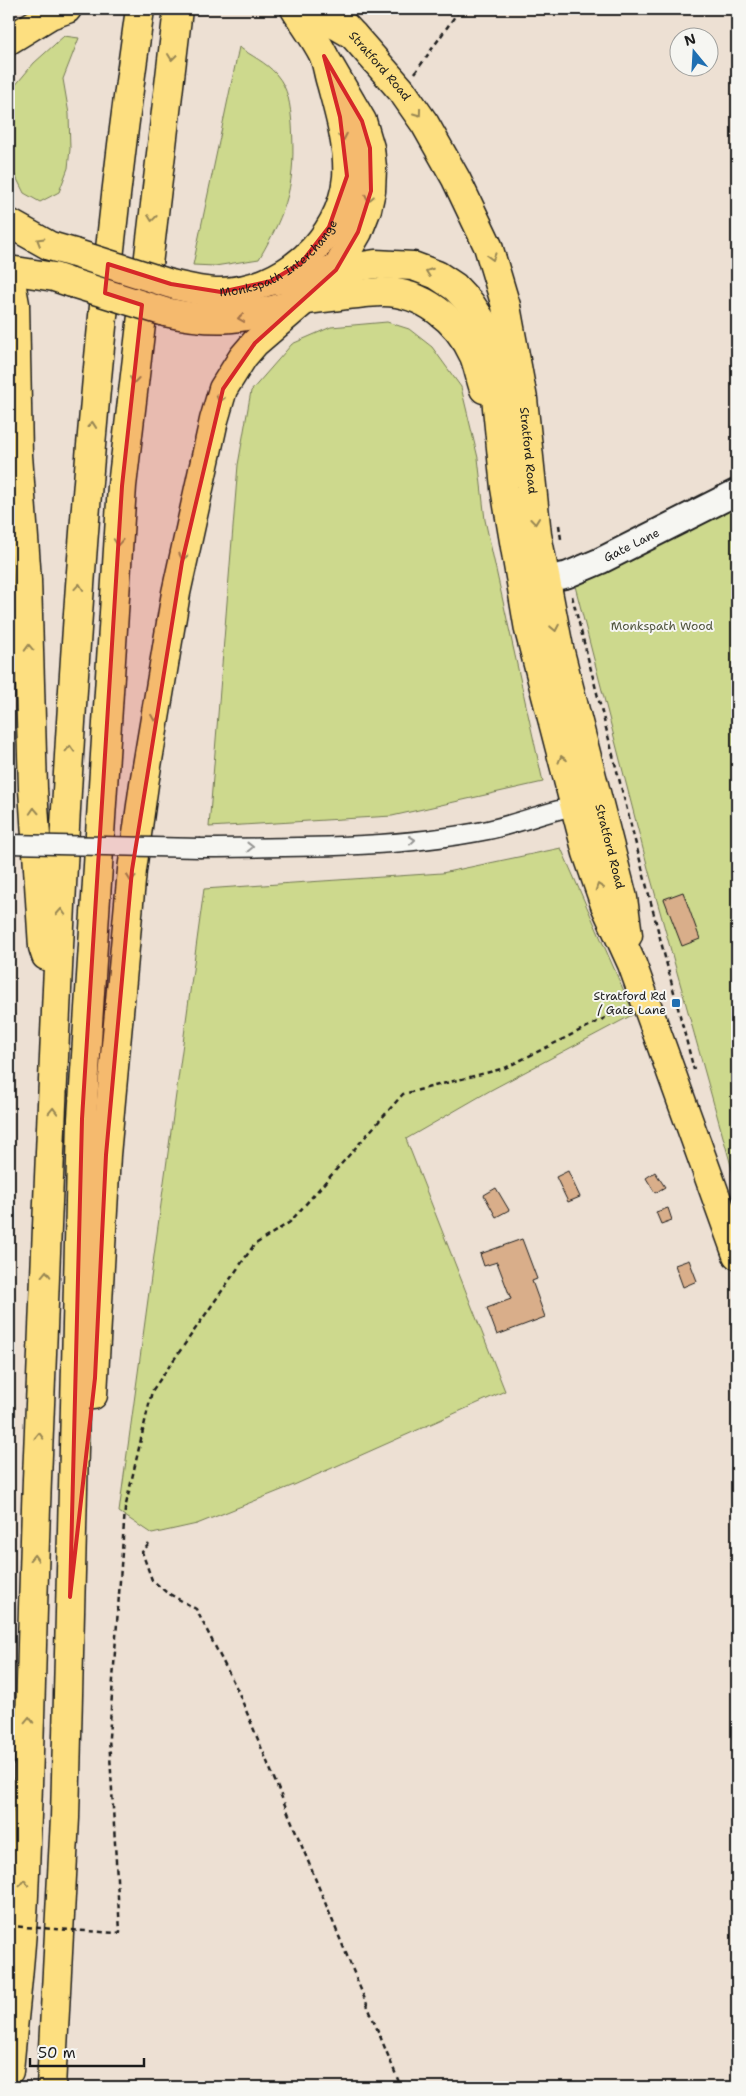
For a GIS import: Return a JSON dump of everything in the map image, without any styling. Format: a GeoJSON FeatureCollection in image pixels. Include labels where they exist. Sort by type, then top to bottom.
{"type":"FeatureCollection","features":[{"type":"Feature","properties":{"kind":"main road"},"geometry":{"type":"LineString","coordinates":[[9,39],[33,9]]}},
{"type":"Feature","properties":{"kind":"main road"},"geometry":{"type":"LineString","coordinates":[[9,39],[50,15],[68,9]]}},
{"type":"Feature","properties":{"kind":"main road"},"geometry":{"type":"LineString","coordinates":[[9,2071],[24,1900],[36,1504],[77,613],[99,339],[140,9]]}},
{"type":"Feature","properties":{"kind":"main road"},"geometry":{"type":"LineString","coordinates":[[51,2087],[65,1818],[82,1118],[122,486],[178,9]]}},
{"type":"Feature","properties":{"kind":"main road","name":"Stratford Road"},"geometry":{"type":"LineString","coordinates":[[295,9],[324,18],[354,35],[402,91],[425,124],[456,179],[488,246],[506,306],[522,399],[537,535],[544,580],[529,630],[550,717],[587,803],[587,853],[604,904],[632,964],[737,1255]]}},
{"type":"Feature","properties":{"kind":"main road","name":"Monkspath Interchange"},"geometry":{"type":"LineString","coordinates":[[9,223],[50,246],[171,284],[202,291],[221,292],[239,290],[271,281],[301,263],[317,246],[340,207],[347,176],[346,150],[340,117],[324,56],[295,9]]}},
{"type":"Feature","properties":{"kind":"main road"},"geometry":{"type":"LineString","coordinates":[[329,9],[354,35]]}},
{"type":"Feature","properties":{"kind":"main road"},"geometry":{"type":"LineString","coordinates":[[70,1597],[95,1378],[106,1155],[132,870],[144,784],[178,585],[202,473],[223,389],[243,357],[255,343],[305,300],[336,270],[358,232],[367,209],[372,168],[370,148],[362,121],[324,56]]}},
{"type":"Feature","properties":{"kind":"main road","name":"Stratford Road"},"geometry":{"type":"LineString","coordinates":[[271,281],[375,264],[412,266],[437,275],[455,287],[470,303],[483,323],[491,347],[506,488],[544,580]]}},
{"type":"Feature","properties":{"kind":"main road"},"geometry":{"type":"LineString","coordinates":[[58,995],[43,946],[33,789],[27,580],[18,455],[15,304],[9,270],[54,277],[165,312],[193,318],[226,320],[250,316],[305,300],[382,292],[400,294],[431,307],[452,322],[463,335],[474,357],[485,393],[506,488]]}},
{"type":"Feature","properties":{"kind":"main road"},"geometry":{"type":"LineString","coordinates":[[9,410],[18,455]]}},
{"type":"Feature","properties":{"kind":"street","name":"Gate Lane"},"geometry":{"type":"LineString","coordinates":[[544,580],[600,561],[737,492]]}},
{"type":"Feature","properties":{"kind":"street"},"geometry":{"type":"LineString","coordinates":[[9,844],[201,848],[357,846],[488,830],[587,803]]}},
{"type":"Feature","properties":{"kind":"path"},"geometry":{"type":"LineString","coordinates":[[402,91],[460,9]]}},
{"type":"Feature","properties":{"kind":"path"},"geometry":{"type":"LineString","coordinates":[[544,580],[696,1078]]}},
{"type":"Feature","properties":{"kind":"path"},"geometry":{"type":"LineString","coordinates":[[9,1926],[120,1932],[109,1737],[125,1509],[152,1391],[254,1245],[290,1222],[403,1094],[505,1068],[644,999]]}},
{"type":"Feature","properties":{"kind":"path"},"geometry":{"type":"LineString","coordinates":[[149,1544],[142,1552],[152,1580],[166,1592],[196,1609],[238,1691],[401,2087]]}},
{"type":"Feature","properties":{"kind":"highlighted area"},"geometry":{"type":"Polygon","coordinates":[[[324,56],[362,121],[370,148],[371,191],[358,232],[336,270],[255,343],[223,389],[182,562],[132,870],[106,1155],[95,1378],[70,1597],[82,1119],[122,486],[142,305],[105,293],[108,264],[171,284],[221,292],[271,281],[301,263],[329,227],[347,176],[340,117],[324,56]]]}},
{"type":"Feature","properties":{"kind":"green space"},"geometry":{"type":"Polygon","coordinates":[[[64,36],[79,38],[63,79],[69,114],[70,149],[68,168],[59,192],[40,202],[24,193],[9,163],[9,93],[34,63],[64,36]]]}},
{"type":"Feature","properties":{"kind":"green space"},"geometry":{"type":"Polygon","coordinates":[[[239,47],[272,70],[284,85],[286,91],[292,124],[293,145],[293,163],[288,195],[277,225],[259,259],[215,266],[193,265],[239,47]]]}},
{"type":"Feature","properties":{"kind":"green space"},"geometry":{"type":"Polygon","coordinates":[[[387,322],[409,329],[432,347],[461,387],[478,458],[485,520],[543,782],[392,816],[209,827],[238,465],[251,391],[292,344],[331,327],[387,322]]]}},
{"type":"Feature","properties":{"kind":"green space","name":"Monkspath Wood"},"geometry":{"type":"Polygon","coordinates":[[[737,503],[737,1187],[649,872],[575,586],[737,503]]]}},
{"type":"Feature","properties":{"kind":"green space"},"geometry":{"type":"Polygon","coordinates":[[[561,848],[634,1014],[491,1090],[406,1139],[505,1391],[294,1485],[197,1524],[152,1534],[119,1512],[204,889],[442,873],[561,848]]]}},
{"type":"Feature","properties":{"kind":"building"},"geometry":{"type":"Polygon","coordinates":[[[683,892],[700,939],[682,946],[664,899],[683,892]]]}},
{"type":"Feature","properties":{"kind":"building"},"geometry":{"type":"Polygon","coordinates":[[[568,1171],[580,1197],[568,1202],[556,1177],[568,1171]]]}},
{"type":"Feature","properties":{"kind":"building"},"geometry":{"type":"Polygon","coordinates":[[[655,1172],[665,1187],[655,1193],[646,1178],[655,1172]]]}},
{"type":"Feature","properties":{"kind":"building"},"geometry":{"type":"Polygon","coordinates":[[[496,1188],[509,1210],[496,1217],[484,1195],[496,1188]]]}},
{"type":"Feature","properties":{"kind":"building"},"geometry":{"type":"Polygon","coordinates":[[[668,1208],[672,1220],[661,1224],[656,1212],[668,1208]]]}},
{"type":"Feature","properties":{"kind":"building"},"geometry":{"type":"Polygon","coordinates":[[[522,1239],[537,1279],[532,1281],[545,1317],[497,1335],[487,1308],[511,1299],[497,1262],[484,1266],[480,1254],[522,1239]]]}},
{"type":"Feature","properties":{"kind":"building"},"geometry":{"type":"Polygon","coordinates":[[[689,1260],[697,1281],[683,1287],[675,1265],[689,1260]]]}},
{"type":"Feature","properties":{"kind":"place","name":"Stratford Rd / Gate Lane"},"geometry":{"type":"Point","coordinates":[676,1003]}}]}
